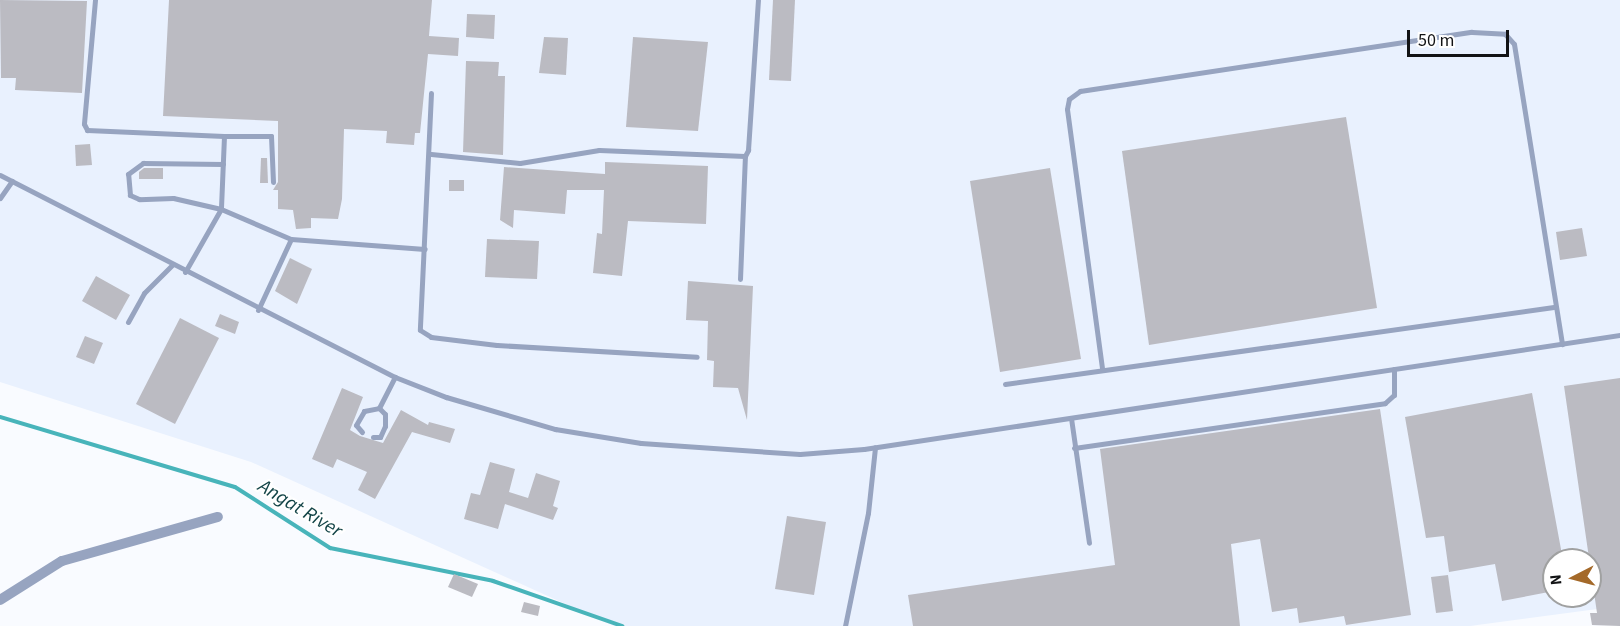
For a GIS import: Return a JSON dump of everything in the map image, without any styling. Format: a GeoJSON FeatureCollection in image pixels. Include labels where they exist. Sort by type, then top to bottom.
{"type":"FeatureCollection","features":[{"type":"Feature","properties":{"kind":"street"},"geometry":{"type":"LineString","coordinates":[[0,600],[62,561],[218,517]]}},
{"type":"Feature","properties":{"kind":"lane"},"geometry":{"type":"LineString","coordinates":[[95,0],[84,124],[87,130],[271,136],[273,182]]}},
{"type":"Feature","properties":{"kind":"lane"},"geometry":{"type":"LineString","coordinates":[[740,279],[745,156],[748,150],[758,0]]}},
{"type":"Feature","properties":{"kind":"lane"},"geometry":{"type":"LineString","coordinates":[[1102,368],[1067,109],[1069,99],[1080,91],[1472,32],[1506,34],[1514,44],[1554,306],[1562,344]]}},
{"type":"Feature","properties":{"kind":"lane"},"geometry":{"type":"LineString","coordinates":[[431,93],[431,154],[419,317],[420,330],[431,337],[497,345],[697,357]]}},
{"type":"Feature","properties":{"kind":"lane"},"geometry":{"type":"LineString","coordinates":[[185,272],[221,209],[225,136]]}},
{"type":"Feature","properties":{"kind":"lane"},"geometry":{"type":"LineString","coordinates":[[431,154],[520,163],[599,150],[745,156]]}},
{"type":"Feature","properties":{"kind":"lane"},"geometry":{"type":"LineString","coordinates":[[223,164],[143,163],[128,174],[130,195],[139,199],[173,198],[221,209],[291,238],[425,249]]}},
{"type":"Feature","properties":{"kind":"lane"},"geometry":{"type":"LineString","coordinates":[[0,175],[258,310],[395,377],[446,397],[595,438],[740,452],[800,454],[875,447],[1620,335]]}},
{"type":"Feature","properties":{"kind":"lane"},"geometry":{"type":"LineString","coordinates":[[0,198],[12,181]]}},
{"type":"Feature","properties":{"kind":"lane"},"geometry":{"type":"LineString","coordinates":[[258,310],[291,238]]}},
{"type":"Feature","properties":{"kind":"lane"},"geometry":{"type":"LineString","coordinates":[[128,322],[144,293],[172,265]]}},
{"type":"Feature","properties":{"kind":"lane"},"geometry":{"type":"LineString","coordinates":[[1005,384],[1102,368],[1554,306]]}},
{"type":"Feature","properties":{"kind":"lane"},"geometry":{"type":"LineString","coordinates":[[1074,448],[1385,403],[1394,395],[1394,369]]}},
{"type":"Feature","properties":{"kind":"lane"},"geometry":{"type":"LineString","coordinates":[[379,408],[395,377]]}},
{"type":"Feature","properties":{"kind":"lane"},"geometry":{"type":"LineString","coordinates":[[362,432],[356,425],[364,411],[379,408]]}},
{"type":"Feature","properties":{"kind":"lane"},"geometry":{"type":"LineString","coordinates":[[373,436],[380,437],[386,426],[385,414],[379,408]]}},
{"type":"Feature","properties":{"kind":"lane"},"geometry":{"type":"LineString","coordinates":[[1071,418],[1089,543]]}},
{"type":"Feature","properties":{"kind":"lane"},"geometry":{"type":"LineString","coordinates":[[845,626],[868,513],[875,447]]}},
{"type":"Feature","properties":{"kind":"shaded area"},"geometry":{"type":"Polygon","coordinates":[[[0,0],[1620,0],[1620,606],[1470,626],[614,626],[251,462],[0,382],[0,0]]]}},
{"type":"Feature","properties":{"kind":"building"},"geometry":{"type":"Polygon","coordinates":[[[0,0],[87,1],[82,93],[15,90],[16,78],[1,78],[0,0]]]}},
{"type":"Feature","properties":{"kind":"building"},"geometry":{"type":"Polygon","coordinates":[[[169,0],[432,0],[429,36],[459,38],[458,56],[428,54],[420,133],[415,133],[414,145],[386,143],[387,131],[344,129],[342,199],[338,219],[311,218],[311,228],[296,229],[293,210],[278,209],[278,190],[273,190],[278,182],[278,121],[163,116],[169,0]]]}},
{"type":"Feature","properties":{"kind":"building"},"geometry":{"type":"Polygon","coordinates":[[[773,0],[795,0],[791,81],[769,80],[773,0]]]}},
{"type":"Feature","properties":{"kind":"building"},"geometry":{"type":"Polygon","coordinates":[[[467,14],[495,15],[494,39],[466,37],[467,14]]]}},
{"type":"Feature","properties":{"kind":"building"},"geometry":{"type":"Polygon","coordinates":[[[544,37],[568,38],[566,75],[539,73],[544,37]]]}},
{"type":"Feature","properties":{"kind":"building"},"geometry":{"type":"Polygon","coordinates":[[[633,37],[708,42],[698,131],[626,127],[633,37]]]}},
{"type":"Feature","properties":{"kind":"building"},"geometry":{"type":"Polygon","coordinates":[[[466,61],[499,62],[498,76],[505,76],[503,155],[463,152],[466,61]]]}},
{"type":"Feature","properties":{"kind":"building"},"geometry":{"type":"Polygon","coordinates":[[[1346,117],[1377,308],[1149,345],[1122,151],[1346,117]]]}},
{"type":"Feature","properties":{"kind":"building"},"geometry":{"type":"Polygon","coordinates":[[[90,144],[92,165],[76,166],[75,145],[90,144]]]}},
{"type":"Feature","properties":{"kind":"building"},"geometry":{"type":"Polygon","coordinates":[[[261,158],[267,158],[268,183],[260,183],[261,158]]]}},
{"type":"Feature","properties":{"kind":"building"},"geometry":{"type":"Polygon","coordinates":[[[605,162],[708,166],[706,224],[628,221],[622,276],[593,273],[597,233],[602,234],[604,190],[567,190],[565,214],[514,210],[513,228],[500,220],[504,167],[605,174],[605,162]]]}},
{"type":"Feature","properties":{"kind":"building"},"geometry":{"type":"Polygon","coordinates":[[[144,168],[163,168],[163,179],[139,179],[139,172],[144,168]]]}},
{"type":"Feature","properties":{"kind":"building"},"geometry":{"type":"Polygon","coordinates":[[[1050,168],[1081,359],[1000,372],[970,181],[1050,168]]]}},
{"type":"Feature","properties":{"kind":"building"},"geometry":{"type":"Polygon","coordinates":[[[449,180],[464,180],[464,191],[449,191],[449,180]]]}},
{"type":"Feature","properties":{"kind":"building"},"geometry":{"type":"Polygon","coordinates":[[[1582,228],[1587,256],[1560,260],[1556,232],[1582,228]]]}},
{"type":"Feature","properties":{"kind":"building"},"geometry":{"type":"Polygon","coordinates":[[[487,239],[539,241],[537,279],[485,277],[487,239]]]}},
{"type":"Feature","properties":{"kind":"building"},"geometry":{"type":"Polygon","coordinates":[[[290,258],[312,269],[297,304],[275,291],[290,258]]]}},
{"type":"Feature","properties":{"kind":"building"},"geometry":{"type":"Polygon","coordinates":[[[96,276],[130,295],[116,320],[82,301],[96,276]]]}},
{"type":"Feature","properties":{"kind":"building"},"geometry":{"type":"Polygon","coordinates":[[[688,281],[753,286],[747,420],[738,388],[713,387],[714,361],[707,360],[708,321],[686,320],[688,281]]]}},
{"type":"Feature","properties":{"kind":"building"},"geometry":{"type":"Polygon","coordinates":[[[220,314],[239,322],[235,334],[215,326],[220,314]]]}},
{"type":"Feature","properties":{"kind":"building"},"geometry":{"type":"Polygon","coordinates":[[[180,318],[219,338],[175,424],[136,404],[180,318]]]}},
{"type":"Feature","properties":{"kind":"building"},"geometry":{"type":"Polygon","coordinates":[[[85,336],[103,343],[94,364],[76,357],[85,336]]]}},
{"type":"Feature","properties":{"kind":"building"},"geometry":{"type":"Polygon","coordinates":[[[1620,378],[1620,626],[1592,625],[1590,613],[1597,613],[1596,608],[1602,608],[1602,548],[1588,548],[1564,386],[1620,378]]]}},
{"type":"Feature","properties":{"kind":"building"},"geometry":{"type":"Polygon","coordinates":[[[342,388],[363,397],[350,430],[360,436],[383,443],[401,410],[428,425],[429,422],[455,429],[450,443],[412,432],[375,499],[358,490],[367,472],[337,459],[333,468],[312,459],[342,388]]]}},
{"type":"Feature","properties":{"kind":"building"},"geometry":{"type":"Polygon","coordinates":[[[1532,393],[1561,548],[1542,548],[1542,593],[1502,601],[1495,564],[1449,572],[1444,536],[1426,538],[1405,417],[1532,393]]]}},
{"type":"Feature","properties":{"kind":"building"},"geometry":{"type":"Polygon","coordinates":[[[1380,409],[1411,615],[1346,625],[1344,616],[1299,623],[1297,608],[1272,612],[1260,539],[1231,544],[1240,626],[913,626],[908,595],[1115,565],[1100,449],[1380,409]]]}},
{"type":"Feature","properties":{"kind":"building"},"geometry":{"type":"Polygon","coordinates":[[[490,462],[515,469],[509,492],[528,498],[536,473],[560,481],[553,506],[558,508],[553,520],[505,504],[498,529],[464,519],[471,493],[480,495],[490,462]]]}},
{"type":"Feature","properties":{"kind":"building"},"geometry":{"type":"Polygon","coordinates":[[[787,516],[826,522],[814,595],[775,589],[787,516]]]}},
{"type":"Feature","properties":{"kind":"building"},"geometry":{"type":"Polygon","coordinates":[[[454,574],[478,584],[472,597],[448,587],[454,574]]]}},
{"type":"Feature","properties":{"kind":"building"},"geometry":{"type":"Polygon","coordinates":[[[1448,575],[1453,611],[1436,613],[1431,577],[1448,575]]]}},
{"type":"Feature","properties":{"kind":"building"},"geometry":{"type":"Polygon","coordinates":[[[524,602],[540,606],[538,616],[521,612],[524,602]]]}},
{"type":"Feature","properties":{"kind":"waterway","name":"Angat River"},"geometry":{"type":"LineString","coordinates":[[0,417],[235,487],[330,548],[493,581],[622,626]]}}]}
